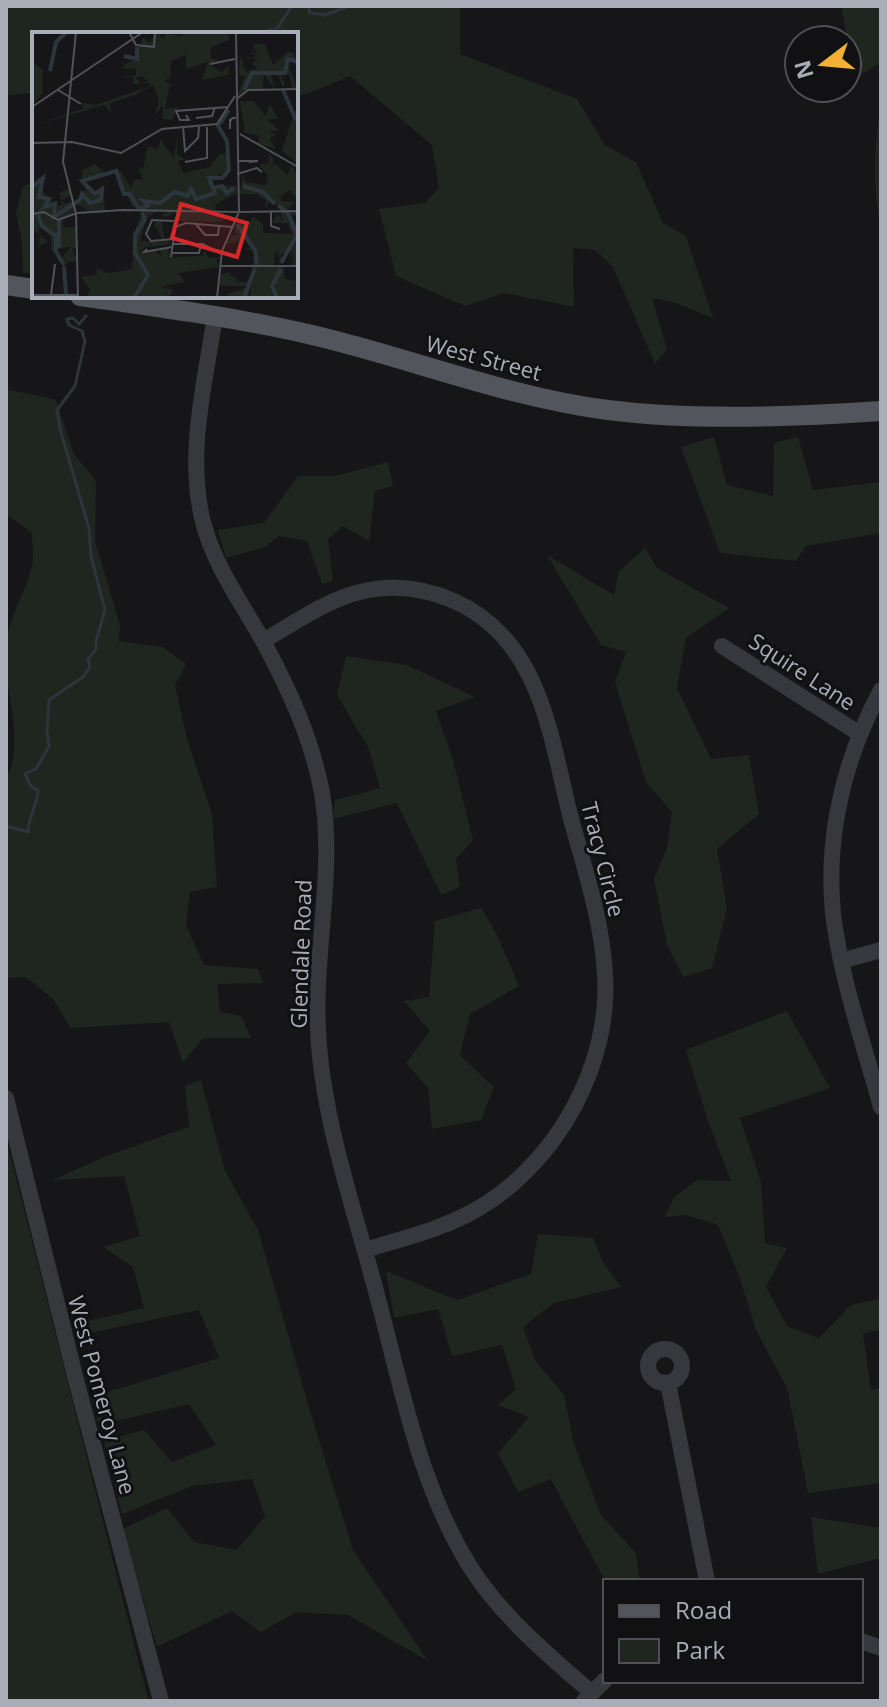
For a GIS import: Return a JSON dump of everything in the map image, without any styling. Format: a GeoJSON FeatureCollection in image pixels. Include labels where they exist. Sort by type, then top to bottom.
{"type":"FeatureCollection","features":[{"type":"Feature","properties":{"kind":"main road"},"geometry":{"type":"LineString","coordinates":[[6,285],[32,289]]}},
{"type":"Feature","properties":{"kind":"main road","name":"West Street"},"geometry":{"type":"LineString","coordinates":[[94,298],[309,334],[518,392],[606,410],[715,416],[881,411]]}},
{"type":"Feature","properties":{"kind":"street","name":"Glendale Road"},"geometry":{"type":"LineString","coordinates":[[215,316],[197,440],[198,497],[203,525],[218,565],[263,641],[304,727],[322,793],[326,854],[317,987],[318,1034],[328,1107],[424,1469],[448,1529],[470,1568],[499,1605],[588,1697]]}},
{"type":"Feature","properties":{"kind":"street","name":"Tracy Circle"},"geometry":{"type":"LineString","coordinates":[[263,641],[340,598],[388,587],[416,589],[443,596],[469,607],[492,623],[523,660],[542,705],[598,922],[605,975],[604,1016],[589,1072],[560,1131],[520,1176],[480,1207],[438,1228],[365,1250]]}},
{"type":"Feature","properties":{"kind":"street","name":"Squire Lane"},"geometry":{"type":"LineString","coordinates":[[722,646],[860,734]]}},
{"type":"Feature","properties":{"kind":"street"},"geometry":{"type":"LineString","coordinates":[[881,690],[860,734],[841,793],[833,848],[833,908],[841,961],[881,1107]]}},
{"type":"Feature","properties":{"kind":"street"},"geometry":{"type":"LineString","coordinates":[[841,961],[881,950]]}},
{"type":"Feature","properties":{"kind":"street","name":"West Pomeroy Lane"},"geometry":{"type":"LineString","coordinates":[[6,1098],[76,1380],[161,1701]]}},
{"type":"Feature","properties":{"kind":"street"},"geometry":{"type":"LineString","coordinates":[[668,1383],[707,1579]]}},
{"type":"Feature","properties":{"kind":"street"},"geometry":{"type":"LineString","coordinates":[[588,1697],[603,1682]]}},
{"type":"Feature","properties":{"kind":"green space"},"geometry":{"type":"Polygon","coordinates":[[[6,6],[460,6],[460,54],[577,99],[605,145],[636,162],[663,223],[686,236],[713,318],[676,303],[652,298],[667,349],[655,364],[613,267],[595,250],[573,248],[574,307],[504,293],[465,306],[396,276],[379,209],[425,203],[439,188],[432,145],[350,76],[298,96],[298,32],[32,32],[32,93],[6,95],[6,6]]]}},
{"type":"Feature","properties":{"kind":"green space"},"geometry":{"type":"Polygon","coordinates":[[[841,6],[881,6],[881,62],[863,74],[863,24],[844,24],[841,6]]]}},
{"type":"Feature","properties":{"kind":"green space"},"geometry":{"type":"Polygon","coordinates":[[[881,104],[881,224],[875,164],[881,104]]]}},
{"type":"Feature","properties":{"kind":"green space"},"geometry":{"type":"Polygon","coordinates":[[[32,183],[32,273],[23,273],[22,243],[16,213],[23,186],[32,183]]]}},
{"type":"Feature","properties":{"kind":"green space"},"geometry":{"type":"Polygon","coordinates":[[[6,389],[56,400],[74,454],[96,480],[95,541],[120,625],[119,641],[163,647],[186,664],[175,685],[187,739],[212,814],[217,887],[190,892],[186,925],[204,965],[258,969],[263,983],[217,984],[220,1012],[241,1016],[251,1038],[203,1038],[183,1063],[169,1022],[71,1028],[53,999],[26,977],[6,978],[6,780],[12,764],[14,730],[6,646],[33,557],[32,533],[6,514],[6,389]]]}},
{"type":"Feature","properties":{"kind":"green space"},"geometry":{"type":"Polygon","coordinates":[[[714,437],[727,485],[773,496],[774,443],[798,437],[813,490],[881,482],[881,533],[806,546],[796,561],[720,553],[681,447],[714,437]]]}},
{"type":"Feature","properties":{"kind":"green space"},"geometry":{"type":"Polygon","coordinates":[[[388,462],[393,486],[375,491],[369,541],[343,526],[328,539],[333,581],[322,584],[307,541],[279,536],[265,547],[226,558],[218,530],[264,523],[298,476],[335,476],[388,462]]]}},
{"type":"Feature","properties":{"kind":"green space"},"geometry":{"type":"Polygon","coordinates":[[[645,548],[657,568],[729,608],[686,638],[677,688],[711,759],[749,755],[759,814],[717,849],[727,908],[712,968],[683,977],[667,944],[654,879],[667,848],[672,812],[646,782],[615,682],[626,652],[601,645],[547,555],[614,595],[619,571],[645,548]]]}},
{"type":"Feature","properties":{"kind":"green space"},"geometry":{"type":"Polygon","coordinates":[[[346,656],[407,665],[475,697],[436,711],[453,760],[473,840],[456,859],[460,887],[441,895],[397,803],[333,819],[335,800],[380,788],[368,747],[337,695],[346,656]]]}},
{"type":"Feature","properties":{"kind":"green space"},"geometry":{"type":"Polygon","coordinates":[[[481,908],[496,933],[519,986],[470,1014],[460,1055],[494,1087],[481,1120],[432,1129],[428,1088],[406,1063],[430,1031],[404,1001],[429,997],[435,921],[481,908]]]}},
{"type":"Feature","properties":{"kind":"green space"},"geometry":{"type":"Polygon","coordinates":[[[787,1011],[830,1088],[740,1118],[761,1182],[765,1243],[787,1248],[766,1287],[787,1326],[819,1338],[851,1305],[881,1299],[881,1329],[863,1334],[871,1390],[881,1388],[881,1483],[808,1493],[787,1388],[756,1330],[718,1225],[686,1215],[665,1217],[674,1197],[697,1180],[731,1181],[686,1050],[787,1011]]]}},
{"type":"Feature","properties":{"kind":"green space"},"geometry":{"type":"Polygon","coordinates":[[[201,1080],[225,1171],[258,1230],[353,1550],[428,1661],[348,1615],[296,1612],[261,1632],[232,1611],[157,1647],[122,1529],[167,1508],[194,1542],[237,1550],[265,1516],[252,1479],[192,1486],[122,1514],[104,1441],[144,1430],[172,1462],[216,1445],[189,1404],[99,1425],[91,1397],[219,1358],[199,1310],[85,1334],[79,1323],[144,1308],[133,1267],[103,1247],[140,1236],[124,1176],[53,1180],[106,1156],[189,1127],[185,1086],[201,1080]]]}},
{"type":"Feature","properties":{"kind":"green space"},"geometry":{"type":"Polygon","coordinates":[[[6,1138],[141,1672],[149,1701],[6,1701],[6,1138]]]}},
{"type":"Feature","properties":{"kind":"green space"},"geometry":{"type":"Polygon","coordinates":[[[538,1234],[593,1238],[603,1262],[621,1287],[554,1303],[523,1327],[535,1360],[564,1395],[574,1444],[601,1515],[636,1553],[640,1579],[604,1579],[551,1479],[518,1492],[498,1453],[529,1417],[498,1405],[516,1389],[502,1345],[452,1356],[438,1309],[394,1318],[386,1271],[457,1300],[531,1274],[538,1234]]]}},
{"type":"Feature","properties":{"kind":"green space"},"geometry":{"type":"Polygon","coordinates":[[[811,1517],[881,1528],[881,1558],[818,1574],[811,1517]]]}},
{"type":"Feature","properties":{"kind":"waterway"},"geometry":{"type":"LineString","coordinates":[[268,32],[276,30],[292,6]]}},
{"type":"Feature","properties":{"kind":"waterway"},"geometry":{"type":"LineString","coordinates":[[308,6],[310,13],[325,15],[350,6]]}},
{"type":"Feature","properties":{"kind":"waterway"},"geometry":{"type":"LineString","coordinates":[[6,826],[28,832],[38,791],[30,785],[25,774],[36,769],[49,746],[49,700],[83,677],[90,667],[88,659],[96,649],[105,610],[91,556],[89,528],[57,410],[75,386],[85,341],[82,331],[69,325],[67,319],[73,318],[79,324],[86,316]]}}]}
